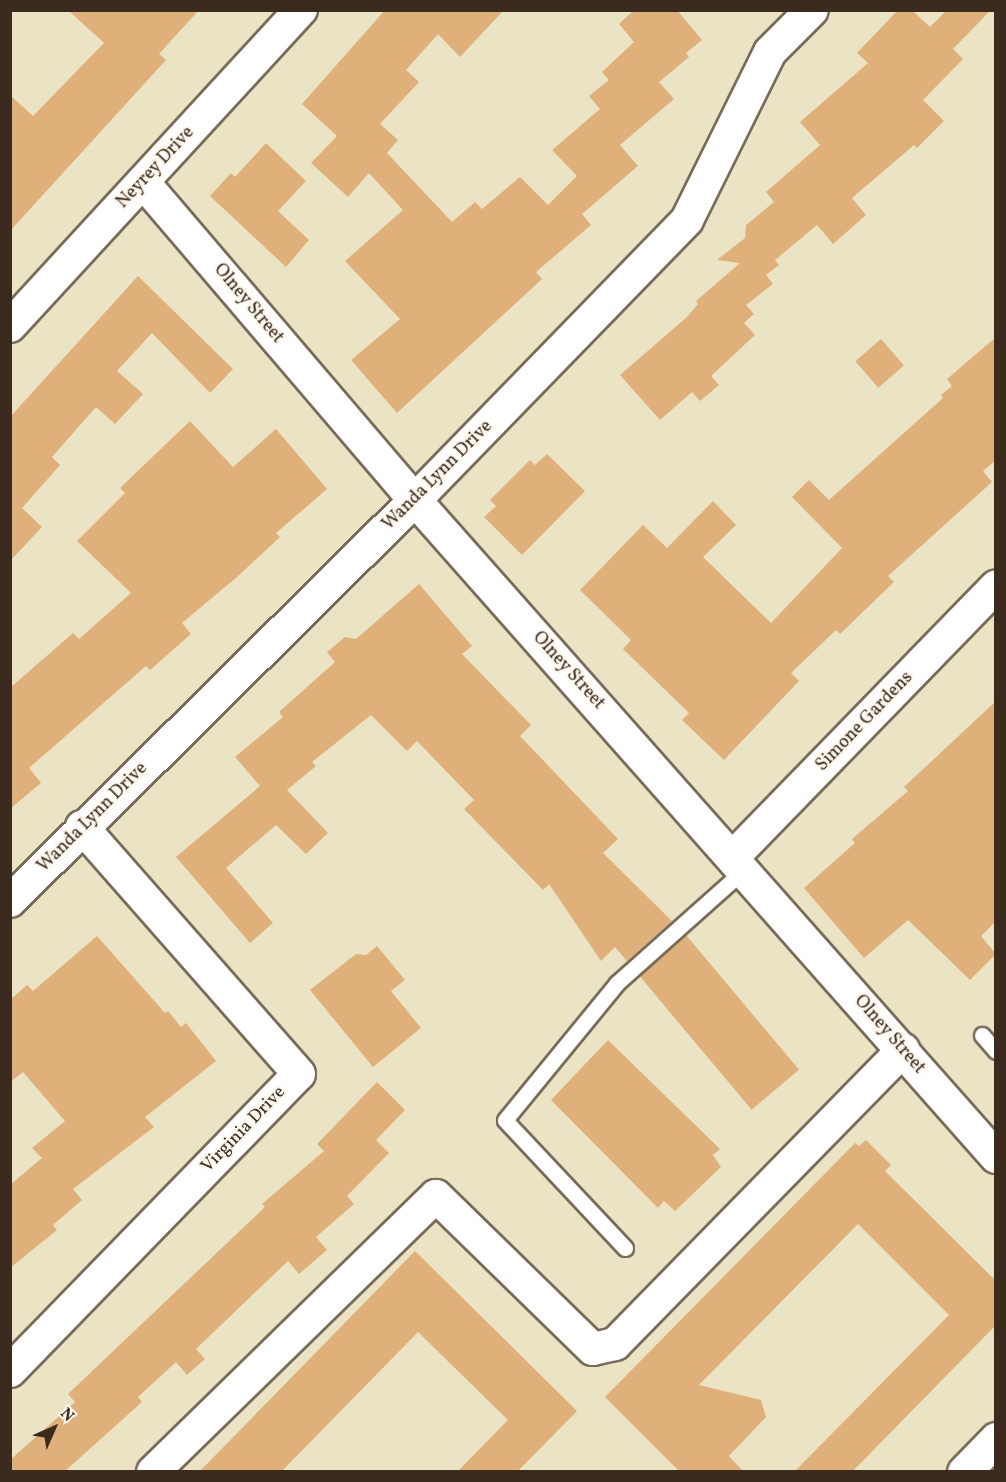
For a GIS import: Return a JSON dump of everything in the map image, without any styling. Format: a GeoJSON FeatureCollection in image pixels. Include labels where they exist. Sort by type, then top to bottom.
{"type":"FeatureCollection","features":[{"type":"Feature","properties":{"kind":"street","name":"Neyrey Drive"},"geometry":{"type":"LineString","coordinates":[[10,326],[301,10]]}},
{"type":"Feature","properties":{"kind":"street","name":"Wanda Lynn Drive"},"geometry":{"type":"LineString","coordinates":[[10,901],[82,826],[415,500],[687,220],[770,52],[812,10]]}},
{"type":"Feature","properties":{"kind":"street","name":"Olney Street"},"geometry":{"type":"LineString","coordinates":[[143,182],[415,500],[739,862],[996,1157]]}},
{"type":"Feature","properties":{"kind":"street","name":"Simone Gardens"},"geometry":{"type":"LineString","coordinates":[[739,862],[991,601]]}},
{"type":"Feature","properties":{"kind":"street","name":"Virginia Drive"},"geometry":{"type":"LineString","coordinates":[[10,1371],[298,1074],[82,826]]}},
{"type":"Feature","properties":{"kind":"street"},"geometry":{"type":"LineString","coordinates":[[153,1472],[436,1196],[593,1349],[615,1344],[903,1050]]}},
{"type":"Feature","properties":{"kind":"lane"},"geometry":{"type":"LineString","coordinates":[[625,1248],[505,1119],[617,982],[739,862]]}},
{"type":"Feature","properties":{"kind":"lane"},"geometry":{"type":"LineString","coordinates":[[982,1035],[996,1051]]}},
{"type":"Feature","properties":{"kind":"building"},"geometry":{"type":"Polygon","coordinates":[[[68,10],[199,10],[159,54],[166,60],[10,231],[10,95],[33,116],[104,43],[68,10]]]}},
{"type":"Feature","properties":{"kind":"building"},"geometry":{"type":"Polygon","coordinates":[[[385,10],[504,10],[460,57],[438,34],[406,70],[419,82],[380,124],[398,140],[387,153],[452,222],[475,202],[482,209],[520,177],[548,205],[577,176],[552,150],[600,109],[589,96],[609,80],[602,72],[634,42],[619,24],[634,10],[677,10],[702,40],[686,53],[689,57],[659,82],[674,99],[620,145],[638,166],[582,214],[591,225],[536,272],[542,279],[397,413],[351,360],[400,319],[345,261],[403,210],[369,173],[348,197],[311,163],[337,136],[302,104],[385,10]]]}},
{"type":"Feature","properties":{"kind":"building"},"geometry":{"type":"Polygon","coordinates":[[[898,10],[912,10],[930,27],[947,10],[991,10],[953,49],[963,59],[923,100],[944,121],[917,148],[914,145],[852,198],[866,215],[833,244],[817,225],[775,260],[779,265],[766,275],[773,284],[746,305],[754,314],[744,323],[755,335],[711,376],[719,385],[700,401],[692,392],[660,420],[620,375],[687,317],[698,304],[696,301],[740,263],[717,260],[745,238],[746,225],[774,202],[766,192],[820,145],[800,122],[868,63],[857,53],[898,10]]]}},
{"type":"Feature","properties":{"kind":"building"},"geometry":{"type":"Polygon","coordinates":[[[266,143],[306,181],[278,211],[309,240],[286,267],[210,196],[231,173],[235,177],[266,143]]]}},
{"type":"Feature","properties":{"kind":"building"},"geometry":{"type":"Polygon","coordinates":[[[138,276],[233,369],[210,393],[152,333],[117,371],[143,394],[115,424],[96,407],[52,457],[60,465],[22,508],[42,527],[10,561],[10,417],[138,276]]]}},
{"type":"Feature","properties":{"kind":"building"},"geometry":{"type":"Polygon","coordinates":[[[996,337],[996,460],[983,471],[992,482],[888,576],[894,582],[840,634],[836,630],[791,673],[799,681],[724,760],[682,720],[689,713],[623,649],[631,640],[580,590],[643,525],[667,548],[713,501],[736,525],[703,557],[771,623],[842,548],[792,497],[809,480],[829,500],[943,398],[941,395],[952,386],[947,379],[996,337]]]}},
{"type":"Feature","properties":{"kind":"building"},"geometry":{"type":"Polygon","coordinates":[[[881,339],[904,365],[878,388],[855,361],[881,339]]]}},
{"type":"Feature","properties":{"kind":"building"},"geometry":{"type":"Polygon","coordinates":[[[190,421],[233,467],[276,429],[327,489],[276,533],[280,537],[237,577],[182,623],[191,634],[150,670],[146,666],[29,768],[41,783],[10,809],[10,688],[73,633],[79,639],[131,593],[77,541],[125,493],[120,488],[190,421]]]}},
{"type":"Feature","properties":{"kind":"building"},"geometry":{"type":"Polygon","coordinates":[[[547,454],[585,491],[522,555],[484,517],[496,506],[490,500],[530,460],[535,465],[547,454]]]}},
{"type":"Feature","properties":{"kind":"building"},"geometry":{"type":"Polygon","coordinates":[[[419,584],[472,646],[462,654],[531,725],[520,736],[618,839],[603,853],[672,921],[627,961],[615,947],[601,961],[549,884],[543,890],[464,809],[474,800],[417,741],[407,751],[371,715],[312,762],[316,766],[287,790],[328,833],[306,854],[276,825],[226,868],[273,923],[250,943],[176,857],[260,786],[235,757],[283,717],[279,712],[335,662],[327,652],[345,637],[356,639],[419,584]]]}},
{"type":"Feature","properties":{"kind":"building"},"geometry":{"type":"Polygon","coordinates":[[[996,701],[996,921],[981,936],[996,954],[970,980],[908,920],[864,958],[804,888],[855,843],[852,839],[908,791],[904,787],[996,701]]]}},
{"type":"Feature","properties":{"kind":"building"},"geometry":{"type":"Polygon","coordinates":[[[686,935],[799,1070],[752,1110],[639,975],[686,935]]]}},
{"type":"Feature","properties":{"kind":"building"},"geometry":{"type":"Polygon","coordinates":[[[97,936],[165,1013],[168,1011],[181,1027],[186,1023],[216,1061],[145,1117],[154,1127],[73,1189],[82,1200],[53,1225],[57,1230],[10,1268],[10,1185],[42,1158],[32,1148],[65,1121],[23,1072],[10,1082],[10,1000],[27,985],[33,991],[97,936]]]}},
{"type":"Feature","properties":{"kind":"building"},"geometry":{"type":"Polygon","coordinates":[[[377,946],[405,980],[391,991],[421,1028],[373,1067],[310,990],[356,954],[366,955],[377,946]]]}},
{"type":"Feature","properties":{"kind":"building"},"geometry":{"type":"Polygon","coordinates":[[[608,1040],[720,1149],[713,1155],[721,1167],[675,1211],[664,1201],[658,1208],[551,1100],[608,1040]]]}},
{"type":"Feature","properties":{"kind":"building"},"geometry":{"type":"Polygon","coordinates":[[[377,1082],[405,1110],[376,1140],[389,1153],[347,1196],[354,1204],[316,1237],[327,1250],[299,1274],[288,1261],[196,1349],[205,1359],[187,1375],[176,1362],[138,1397],[142,1402],[64,1472],[10,1472],[10,1460],[75,1402],[68,1394],[265,1207],[262,1204],[324,1151],[317,1144],[377,1082]]]}},
{"type":"Feature","properties":{"kind":"building"},"geometry":{"type":"Polygon","coordinates":[[[866,1140],[891,1165],[885,1171],[996,1281],[996,1325],[852,1472],[794,1472],[949,1315],[858,1224],[699,1385],[761,1400],[766,1417],[729,1456],[744,1472],[680,1472],[605,1397],[855,1143],[859,1146],[866,1140]]]}},
{"type":"Feature","properties":{"kind":"building"},"geometry":{"type":"Polygon","coordinates":[[[415,1251],[577,1411],[517,1472],[457,1472],[508,1420],[418,1332],[281,1472],[199,1472],[415,1251]]]}}]}
